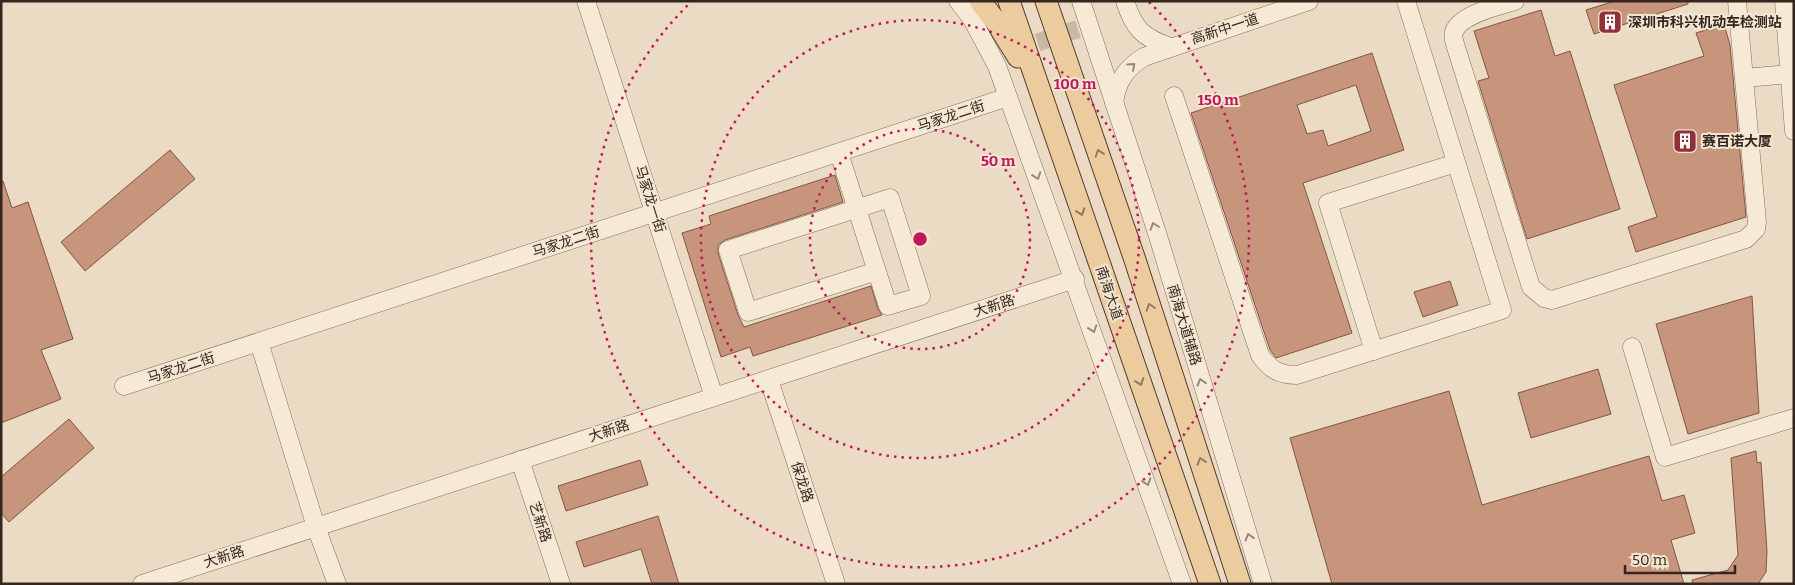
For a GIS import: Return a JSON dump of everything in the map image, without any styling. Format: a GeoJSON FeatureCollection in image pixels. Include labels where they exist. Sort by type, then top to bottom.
{"type":"FeatureCollection","features":[{"type":"Feature","properties":{"kind":"main road"},"geometry":{"type":"LineString","coordinates":[[980,1],[1014,48],[1053,133]]}},
{"type":"Feature","properties":{"kind":"main road","name":"南海大道"},"geometry":{"type":"LineString","coordinates":[[1009,1],[1209,583]]}},
{"type":"Feature","properties":{"kind":"main road"},"geometry":{"type":"LineString","coordinates":[[1046,1],[1088,121],[1240,584]]}},
{"type":"Feature","properties":{"kind":"main road"},"geometry":{"type":"LineString","coordinates":[[1062,1],[1088,121]]}},
{"type":"Feature","properties":{"kind":"main road"},"geometry":{"type":"LineString","coordinates":[[1216,508],[1256,584]]}},
{"type":"Feature","properties":{"kind":"street","name":"马家龙一街"},"geometry":{"type":"LineString","coordinates":[[586,1],[714,397]]}},
{"type":"Feature","properties":{"kind":"street"},"geometry":{"type":"LineString","coordinates":[[958,1],[999,56],[1008,98],[1075,279],[1182,584]]}},
{"type":"Feature","properties":{"kind":"street","name":"南海大道辅路"},"geometry":{"type":"LineString","coordinates":[[1081,1],[1083,28],[1102,68],[1158,236],[1263,584]]}},
{"type":"Feature","properties":{"kind":"street"},"geometry":{"type":"LineString","coordinates":[[1125,1],[1130,16],[1142,34],[1152,41],[1170,47]]}},
{"type":"Feature","properties":{"kind":"street","name":"高新中一道"},"geometry":{"type":"LineString","coordinates":[[1114,103],[1120,80],[1126,70],[1144,57],[1309,1]]}},
{"type":"Feature","properties":{"kind":"street"},"geometry":{"type":"LineString","coordinates":[[1174,96],[1260,355],[1266,364],[1285,375],[1297,375],[1502,310],[1406,1]]}},
{"type":"Feature","properties":{"kind":"street"},"geometry":{"type":"LineString","coordinates":[[1515,1],[1473,15],[1462,22],[1454,31],[1454,44],[1531,287],[1544,298],[1552,300],[1746,239],[1751,235],[1757,222],[1737,1]]}},
{"type":"Feature","properties":{"kind":"street"},"geometry":{"type":"LineString","coordinates":[[1784,1],[1790,44],[1794,131]]}},
{"type":"Feature","properties":{"kind":"street"},"geometry":{"type":"LineString","coordinates":[[1744,78],[1790,74]]}},
{"type":"Feature","properties":{"kind":"street","name":"马家龙二街"},"geometry":{"type":"LineString","coordinates":[[124,386],[1008,98]]}},
{"type":"Feature","properties":{"kind":"street"},"geometry":{"type":"LineString","coordinates":[[839,153],[857,209],[877,271],[888,306],[921,296],[890,198],[857,209],[728,250],[748,312],[877,271]]}},
{"type":"Feature","properties":{"kind":"street"},"geometry":{"type":"LineString","coordinates":[[1374,351],[1328,203],[1456,163]]}},
{"type":"Feature","properties":{"kind":"street","name":"大新路"},"geometry":{"type":"LineString","coordinates":[[142,584],[1075,279]]}},
{"type":"Feature","properties":{"kind":"street"},"geometry":{"type":"LineString","coordinates":[[259,342],[316,527],[337,584]]}},
{"type":"Feature","properties":{"kind":"street"},"geometry":{"type":"LineString","coordinates":[[1632,347],[1666,457],[1794,418]]}},
{"type":"Feature","properties":{"kind":"street","name":"保龙路"},"geometry":{"type":"LineString","coordinates":[[769,380],[836,584]]}},
{"type":"Feature","properties":{"kind":"street","name":"艺新路"},"geometry":{"type":"LineString","coordinates":[[520,460],[561,584]]}},
{"type":"Feature","properties":{"kind":"building","name":"深圳市科兴机动车检测站"},"geometry":{"type":"Polygon","coordinates":[[[1615,1],[1688,1],[1688,4],[1594,34],[1586,10],[1615,1]]]}},
{"type":"Feature","properties":{"kind":"building"},"geometry":{"type":"Polygon","coordinates":[[[1541,10],[1555,56],[1570,51],[1620,209],[1527,239],[1478,81],[1489,78],[1474,31],[1541,10]]]}},
{"type":"Feature","properties":{"kind":"building","name":"赛百诺大厦"},"geometry":{"type":"Polygon","coordinates":[[[1724,24],[1730,45],[1746,217],[1636,252],[1628,227],[1657,217],[1614,85],[1704,56],[1696,33],[1724,24]]]}},
{"type":"Feature","properties":{"kind":"building"},"geometry":{"type":"Polygon","coordinates":[[[1372,53],[1404,150],[1303,183],[1352,333],[1276,358],[1270,350],[1191,113],[1372,53]],[[1356,85],[1297,105],[1307,134],[1323,130],[1328,146],[1371,131],[1356,85]]]}},
{"type":"Feature","properties":{"kind":"building"},"geometry":{"type":"Polygon","coordinates":[[[170,150],[195,179],[85,271],[61,242],[170,150]]]}},
{"type":"Feature","properties":{"kind":"building"},"geometry":{"type":"Polygon","coordinates":[[[835,175],[843,202],[725,240],[718,245],[718,253],[738,315],[744,327],[871,286],[878,309],[882,315],[753,356],[750,347],[721,357],[682,233],[711,224],[709,216],[835,175]]]}},
{"type":"Feature","properties":{"kind":"building"},"geometry":{"type":"Polygon","coordinates":[[[3,181],[12,208],[28,202],[73,339],[41,350],[61,399],[1,423],[1,182],[3,181]]]}},
{"type":"Feature","properties":{"kind":"building"},"geometry":{"type":"Polygon","coordinates":[[[1450,281],[1458,305],[1423,317],[1414,292],[1450,281]]]}},
{"type":"Feature","properties":{"kind":"building"},"geometry":{"type":"Polygon","coordinates":[[[1752,296],[1759,413],[1688,434],[1656,324],[1752,296]]]}},
{"type":"Feature","properties":{"kind":"building"},"geometry":{"type":"Polygon","coordinates":[[[1598,369],[1611,414],[1531,438],[1518,393],[1598,369]]]}},
{"type":"Feature","properties":{"kind":"building"},"geometry":{"type":"Polygon","coordinates":[[[1449,391],[1482,505],[1649,456],[1662,501],[1684,495],[1695,533],[1671,540],[1684,584],[1332,584],[1290,438],[1449,391]]]}},
{"type":"Feature","properties":{"kind":"building"},"geometry":{"type":"Polygon","coordinates":[[[69,419],[94,448],[9,522],[1,513],[1,477],[69,419]]]}},
{"type":"Feature","properties":{"kind":"building"},"geometry":{"type":"Polygon","coordinates":[[[1756,451],[1757,463],[1761,462],[1767,551],[1766,572],[1758,584],[1693,584],[1692,580],[1728,570],[1738,555],[1731,458],[1756,451]]]}},
{"type":"Feature","properties":{"kind":"building"},"geometry":{"type":"Polygon","coordinates":[[[640,460],[648,485],[566,511],[558,486],[640,460]]]}},
{"type":"Feature","properties":{"kind":"building"},"geometry":{"type":"Polygon","coordinates":[[[658,516],[679,584],[652,584],[641,549],[584,567],[576,542],[658,516]]]}},
{"type":"Feature","properties":{"kind":"tunnel"},"geometry":{"type":"LineString","coordinates":[[1012,51],[1078,29]]}},
{"type":"Feature","properties":{"kind":"place","name":"深圳市科兴机动车检测站"},"geometry":{"type":"Point","coordinates":[1610,22]}},
{"type":"Feature","properties":{"kind":"place","name":"赛百诺大厦"},"geometry":{"type":"Point","coordinates":[1685,141]}}]}
